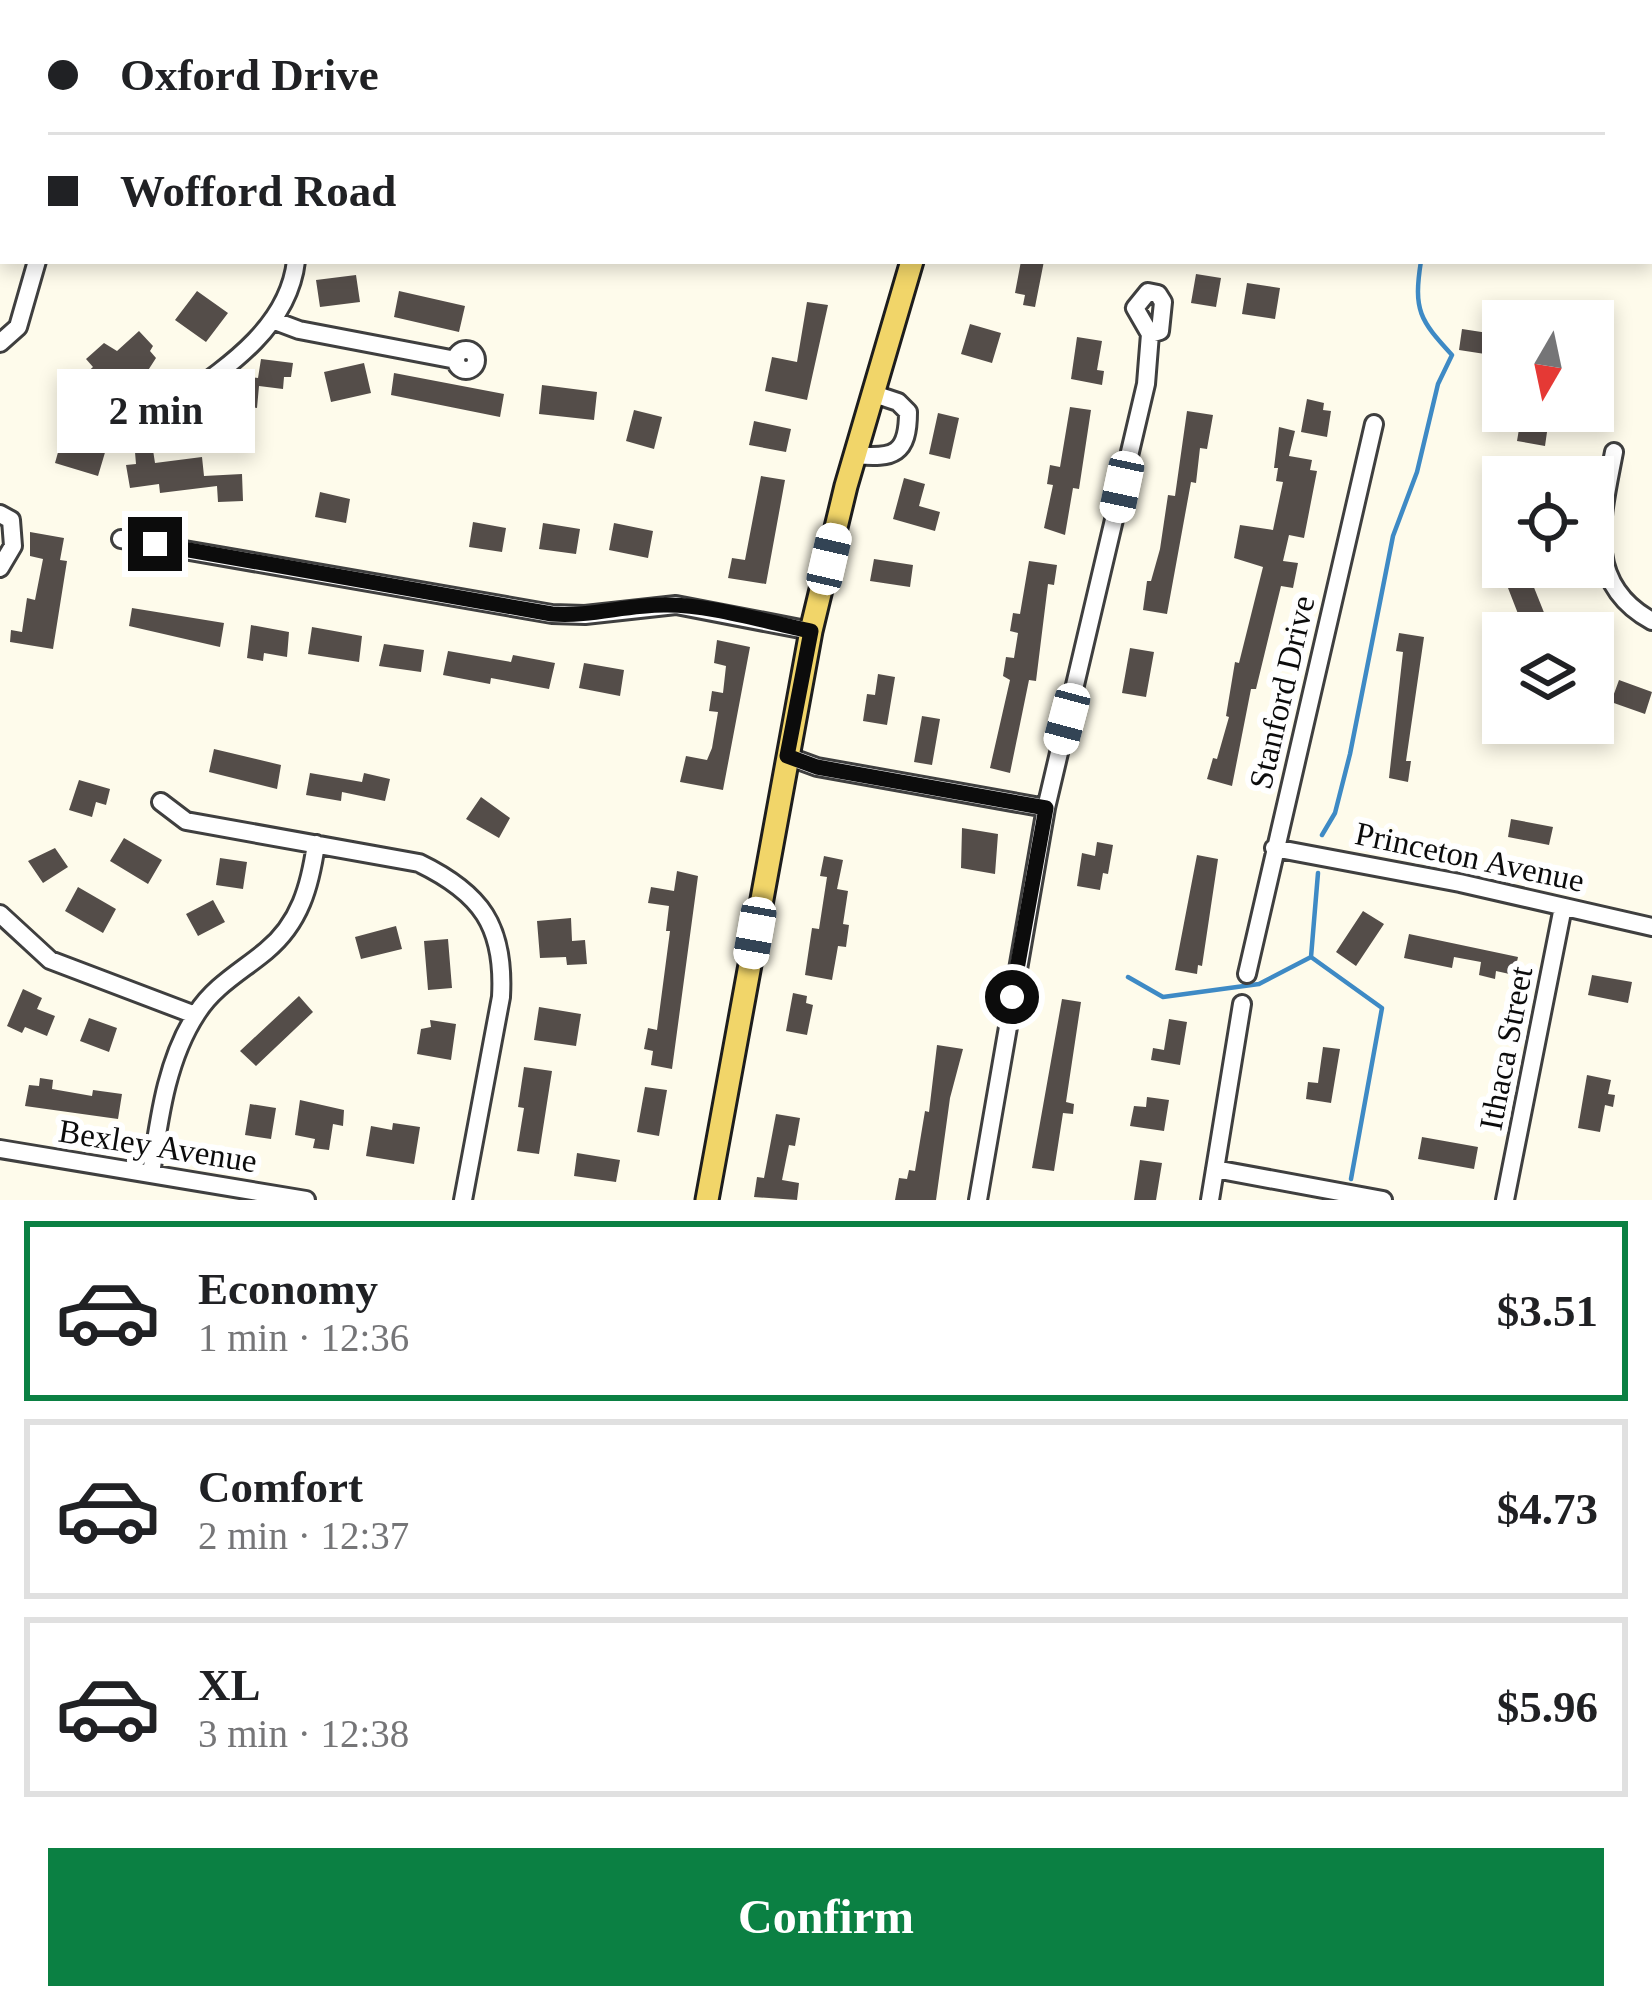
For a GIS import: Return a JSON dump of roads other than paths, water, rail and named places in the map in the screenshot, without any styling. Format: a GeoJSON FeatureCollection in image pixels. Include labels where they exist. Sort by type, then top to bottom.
{"type":"FeatureCollection","features":[{"type":"Feature","properties":{"kind":"main road"},"geometry":{"type":"LineString","coordinates":[[707,1200],[811,631],[855,455],[911,264]]}},
{"type":"Feature","properties":{"kind":"street"},"geometry":{"type":"LineString","coordinates":[[0,343],[18,327],[37,264]]}},
{"type":"Feature","properties":{"kind":"street"},"geometry":{"type":"LineString","coordinates":[[166,410],[275,321],[290,294],[295,264]]}},
{"type":"Feature","properties":{"kind":"street"},"geometry":{"type":"LineString","coordinates":[[275,321],[298,330],[455,360]]}},
{"type":"Feature","properties":{"kind":"street"},"geometry":{"type":"LineString","coordinates":[[978,1200],[1046,808],[1139,420],[1149,343]]}},
{"type":"Feature","properties":{"kind":"street"},"geometry":{"type":"LineString","coordinates":[[855,455],[880,457],[897,452],[908,436],[908,412],[898,402],[874,394]]}},
{"type":"Feature","properties":{"kind":"street","name":"Stanford Drive"},"geometry":{"type":"LineString","coordinates":[[1247,974],[1374,424]]}},
{"type":"Feature","properties":{"kind":"street"},"geometry":{"type":"LineString","coordinates":[[1614,452],[1600,523],[1604,562],[1622,598],[1652,621]]}},
{"type":"Feature","properties":{"kind":"street"},"geometry":{"type":"LineString","coordinates":[[0,514],[11,520],[14,536],[0,568]]}},
{"type":"Feature","properties":{"kind":"street"},"geometry":{"type":"LineString","coordinates":[[121,538],[552,614],[676,605],[811,631]]}},
{"type":"Feature","properties":{"kind":"street"},"geometry":{"type":"LineString","coordinates":[[787,756],[817,767],[1046,808]]}},
{"type":"Feature","properties":{"kind":"street"},"geometry":{"type":"LineString","coordinates":[[161,802],[187,821],[419,862],[452,879],[474,899],[498,940],[502,997],[463,1200]]}},
{"type":"Feature","properties":{"kind":"street"},"geometry":{"type":"LineString","coordinates":[[151,1174],[166,1084],[195,1015],[295,920],[306,896],[316,844]]}},
{"type":"Feature","properties":{"kind":"street","name":"Princeton Avenue"},"geometry":{"type":"LineString","coordinates":[[1274,848],[1438,878],[1652,927]]}},
{"type":"Feature","properties":{"kind":"street","name":"Ithaca Street"},"geometry":{"type":"LineString","coordinates":[[1505,1200],[1563,907]]}},
{"type":"Feature","properties":{"kind":"street"},"geometry":{"type":"LineString","coordinates":[[0,914],[50,960],[195,1015]]}},
{"type":"Feature","properties":{"kind":"street"},"geometry":{"type":"LineString","coordinates":[[1210,1200],[1242,1004]]}},
{"type":"Feature","properties":{"kind":"street","name":"Bexley Avenue"},"geometry":{"type":"LineString","coordinates":[[0,1149],[306,1200]]}},
{"type":"Feature","properties":{"kind":"street"},"geometry":{"type":"LineString","coordinates":[[1215,1169],[1382,1200]]}},
{"type":"Feature","properties":{"kind":"waterway"},"geometry":{"type":"LineString","coordinates":[[1322,835],[1335,813],[1350,754],[1393,536],[1417,472],[1438,384],[1452,355],[1422,314],[1421,264]]}},
{"type":"Feature","properties":{"kind":"waterway"},"geometry":{"type":"LineString","coordinates":[[1318,873],[1311,957],[1382,1008],[1351,1179]]}},
{"type":"Feature","properties":{"kind":"waterway"},"geometry":{"type":"LineString","coordinates":[[1128,977],[1163,997],[1259,984],[1311,957]]}}]}
